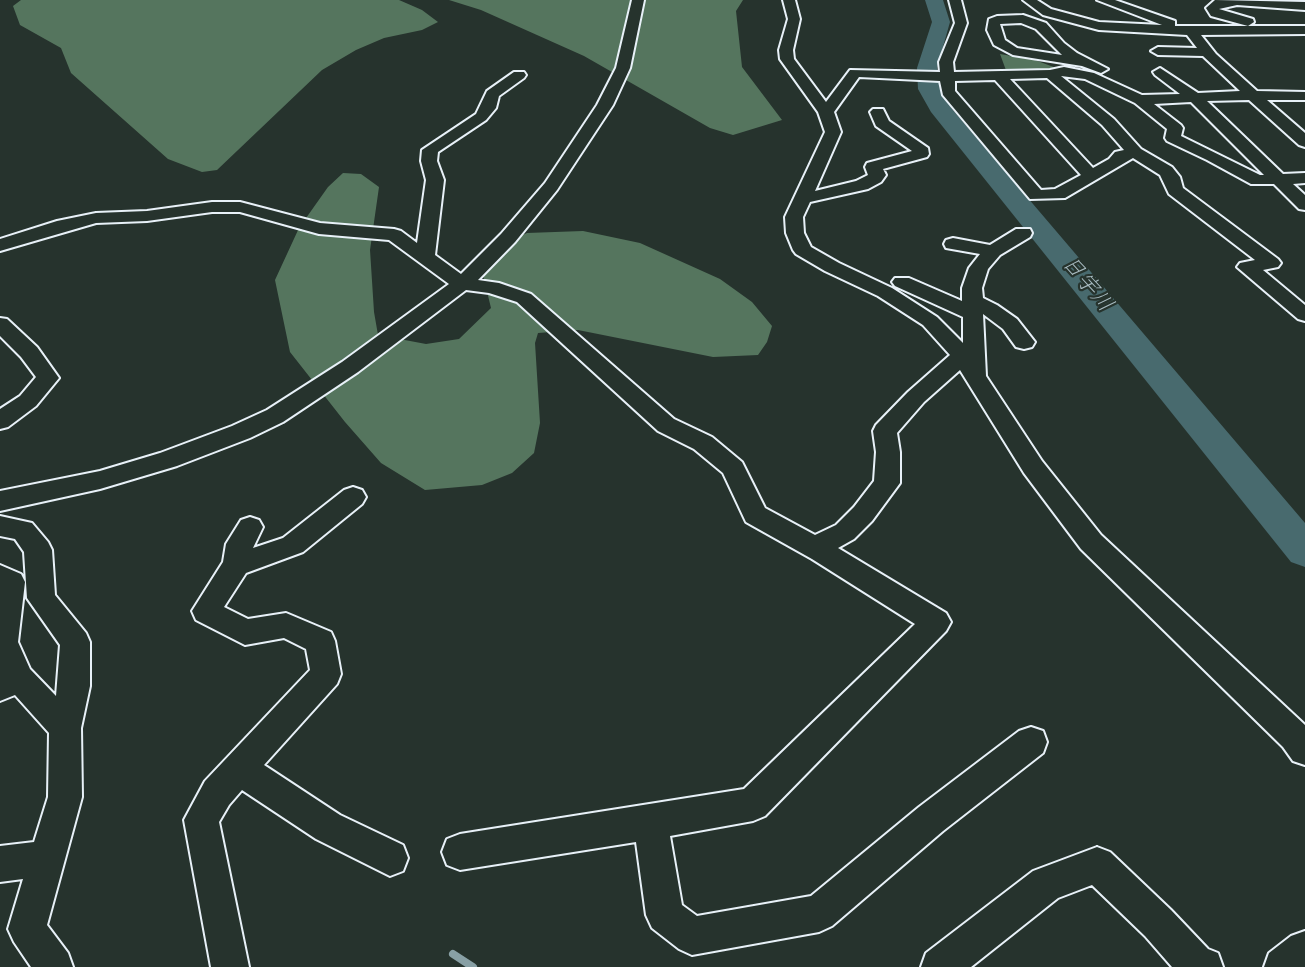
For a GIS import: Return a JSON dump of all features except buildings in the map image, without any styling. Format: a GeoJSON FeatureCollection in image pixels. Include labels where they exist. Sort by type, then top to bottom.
{"type":"FeatureCollection","features":[{"type":"Feature","properties":{"kind":"street"},"geometry":{"type":"LineString","coordinates":[[0,501],[100,480],[168,460],[241,432],[275,416],[350,367],[462,284],[508,238],[551,186],[605,105],[623,68],[638,0]]}},
{"type":"Feature","properties":{"kind":"street"},"geometry":{"type":"LineString","coordinates":[[789,0],[794,19],[786,50],[787,59],[826,112],[833,132],[794,217],[795,233],[803,250],[832,267],[885,292],[930,321],[969,366],[1033,467],[1091,542],[1294,736],[1305,750]]}},
{"type":"Feature","properties":{"kind":"street"},"geometry":{"type":"LineString","coordinates":[[955,0],[961,23],[945,62],[948,92],[1036,195],[1059,194],[1115,163],[1121,156],[1135,152]]}},
{"type":"Feature","properties":{"kind":"street"},"geometry":{"type":"LineString","coordinates":[[1029,0],[1047,12],[1099,26],[1187,30],[1305,28]]}},
{"type":"Feature","properties":{"kind":"street"},"geometry":{"type":"LineString","coordinates":[[1103,0],[1187,30],[1252,95],[1305,142]]}},
{"type":"Feature","properties":{"kind":"street"},"geometry":{"type":"LineString","coordinates":[[1305,6],[1237,1],[1218,3],[1212,8],[1215,13],[1228,18],[1305,28]]}},
{"type":"Feature","properties":{"kind":"street"},"geometry":{"type":"LineString","coordinates":[[1088,63],[1013,51],[999,42],[994,30],[994,22],[1023,19],[1041,26],[1059,46],[1112,74],[1145,100],[1175,128],[1173,138],[1257,180],[1305,178]]}},
{"type":"Feature","properties":{"kind":"street"},"geometry":{"type":"LineString","coordinates":[[1059,46],[1083,44]]}},
{"type":"Feature","properties":{"kind":"street"},"geometry":{"type":"LineString","coordinates":[[1158,51],[1208,52]]}},
{"type":"Feature","properties":{"kind":"street"},"geometry":{"type":"LineString","coordinates":[[826,112],[856,66],[909,75],[946,77],[1050,74],[1064,71],[1089,76],[1145,100],[1252,95],[1305,96]]}},
{"type":"Feature","properties":{"kind":"street"},"geometry":{"type":"LineString","coordinates":[[1160,72],[1194,97],[1305,205]]}},
{"type":"Feature","properties":{"kind":"street"},"geometry":{"type":"LineString","coordinates":[[1050,74],[1108,122],[1135,152],[1166,171],[1171,177],[1175,190],[1270,263],[1246,267],[1305,315]]}},
{"type":"Feature","properties":{"kind":"street"},"geometry":{"type":"LineString","coordinates":[[425,256],[435,180],[429,161],[430,150],[481,117],[488,108],[492,94],[519,75]]}},
{"type":"Feature","properties":{"kind":"street"},"geometry":{"type":"LineString","coordinates":[[999,76],[1091,176]]}},
{"type":"Feature","properties":{"kind":"street"},"geometry":{"type":"LineString","coordinates":[[802,198],[825,195],[862,185],[877,175],[873,167],[921,154],[922,151],[882,123],[878,112]]}},
{"type":"Feature","properties":{"kind":"street"},"geometry":{"type":"LineString","coordinates":[[0,245],[64,225],[96,218],[147,216],[212,207],[240,207],[319,228],[394,235],[462,284],[492,287],[525,298],[666,425],[703,443],[733,468],[755,515],[815,547],[936,622],[753,804],[460,852]]}},
{"type":"Feature","properties":{"kind":"street"},"geometry":{"type":"LineString","coordinates":[[969,366],[972,288],[979,268],[993,251],[1023,233]]}},
{"type":"Feature","properties":{"kind":"street"},"geometry":{"type":"LineString","coordinates":[[952,244],[993,251]]}},
{"type":"Feature","properties":{"kind":"street"},"geometry":{"type":"LineString","coordinates":[[902,282],[973,308],[990,309],[1010,324],[1024,342]]}},
{"type":"Feature","properties":{"kind":"street"},"geometry":{"type":"LineString","coordinates":[[1305,287],[1297,288],[1305,306]]}},
{"type":"Feature","properties":{"kind":"street"},"geometry":{"type":"LineString","coordinates":[[0,324],[29,352],[48,378],[28,401],[0,421]]}},
{"type":"Feature","properties":{"kind":"street"},"geometry":{"type":"LineString","coordinates":[[815,547],[844,532],[863,514],[887,483],[885,431],[916,397],[969,366]]}},
{"type":"Feature","properties":{"kind":"street"},"geometry":{"type":"LineString","coordinates":[[236,565],[293,545],[352,497]]}},
{"type":"Feature","properties":{"kind":"street"},"geometry":{"type":"LineString","coordinates":[[0,526],[23,530],[38,550],[41,598],[75,642],[74,686],[65,728],[65,797],[27,929],[54,967]]}},
{"type":"Feature","properties":{"kind":"street"},"geometry":{"type":"LineString","coordinates":[[230,967],[201,820],[217,793],[326,674],[320,641],[286,625],[245,632],[206,611],[236,565],[240,544],[250,527]]}},
{"type":"Feature","properties":{"kind":"street"},"geometry":{"type":"LineString","coordinates":[[0,576],[11,582],[3,642],[9,683],[65,728]]}},
{"type":"Feature","properties":{"kind":"street"},"geometry":{"type":"LineString","coordinates":[[650,822],[665,915],[692,936],[819,913],[930,819],[1031,742]]}},
{"type":"Feature","properties":{"kind":"street"},"geometry":{"type":"LineString","coordinates":[[239,768],[328,827],[390,858]]}},
{"type":"Feature","properties":{"kind":"street"},"geometry":{"type":"LineString","coordinates":[[0,864],[48,858]]}},
{"type":"Feature","properties":{"kind":"street"},"geometry":{"type":"LineString","coordinates":[[940,967],[1046,884],[1097,866],[1158,923],[1196,965],[1204,967]]}},
{"type":"Feature","properties":{"kind":"street"},"geometry":{"type":"LineString","coordinates":[[1283,967],[1305,950]]}},
{"type":"Feature","properties":{"kind":"green space"},"geometry":{"type":"Polygon","coordinates":[[[21,0],[399,0],[422,10],[438,22],[422,30],[384,38],[356,50],[322,70],[217,170],[202,172],[168,159],[71,73],[61,48],[20,25],[13,6],[21,0]]]}},
{"type":"Feature","properties":{"kind":"green space"},"geometry":{"type":"Polygon","coordinates":[[[449,0],[743,0],[736,11],[742,67],[782,120],[733,135],[710,128],[584,56],[481,10],[449,0]]]}},
{"type":"Feature","properties":{"kind":"green space"},"geometry":{"type":"Polygon","coordinates":[[[1000,54],[1035,60],[1059,69],[1048,72],[1007,73],[1000,54]]]}},
{"type":"Feature","properties":{"kind":"green space"},"geometry":{"type":"Polygon","coordinates":[[[343,173],[361,174],[379,187],[370,250],[374,312],[378,335],[426,344],[459,339],[491,308],[483,275],[496,247],[527,233],[583,231],[640,243],[720,279],[752,302],[772,326],[767,342],[758,355],[713,357],[578,330],[538,333],[535,343],[540,423],[534,453],[512,473],[482,485],[425,490],[381,463],[345,422],[290,352],[275,280],[299,228],[328,187],[343,173]]]}},
{"type":"Feature","properties":{"kind":"waterway","name":"日宇川"},"geometry":{"type":"LineString","coordinates":[[934,0],[941,22],[927,68],[929,89],[942,112],[1305,551]]}},
{"type":"Feature","properties":{"kind":"waterway"},"geometry":{"type":"LineString","coordinates":[[453,954],[473,967]]}}]}
